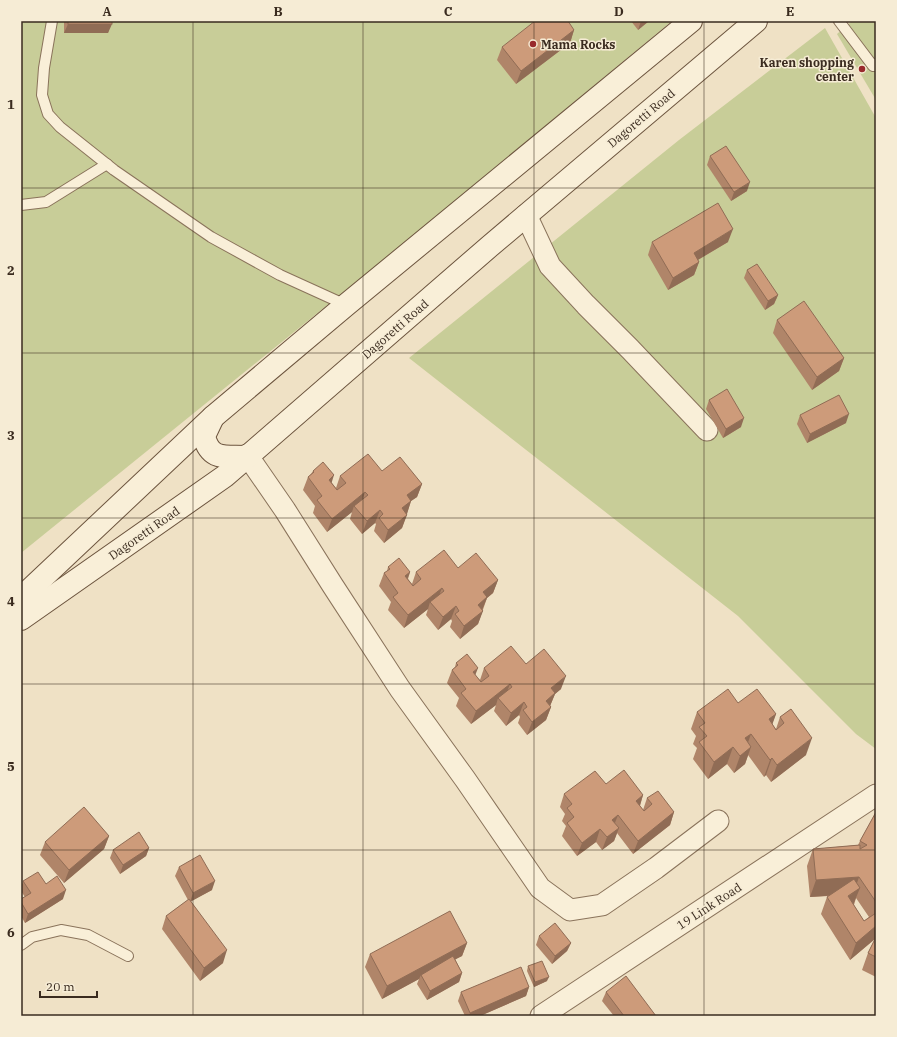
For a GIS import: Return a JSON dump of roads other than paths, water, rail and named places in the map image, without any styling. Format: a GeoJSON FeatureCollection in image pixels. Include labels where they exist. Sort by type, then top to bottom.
{"type":"FeatureCollection","features":[{"type":"Feature","properties":{"kind":"main road"},"geometry":{"type":"LineString","coordinates":[[21,598],[213,417],[346,305],[691,21]]}},
{"type":"Feature","properties":{"kind":"main road","name":"Dagoretti Road"},"geometry":{"type":"LineString","coordinates":[[21,619],[225,476],[526,216],[756,21]]}},
{"type":"Feature","properties":{"kind":"main road"},"geometry":{"type":"LineString","coordinates":[[213,417],[204,436],[209,450],[214,454],[223,456],[247,456]]}},
{"type":"Feature","properties":{"kind":"street"},"geometry":{"type":"LineString","coordinates":[[526,216],[550,266],[707,430]]}},
{"type":"Feature","properties":{"kind":"street"},"geometry":{"type":"LineString","coordinates":[[247,456],[285,510],[400,689],[465,778],[540,888],[570,910],[602,905],[656,868],[718,821]]}},
{"type":"Feature","properties":{"kind":"street","name":"19 Link Road"},"geometry":{"type":"LineString","coordinates":[[541,1016],[876,795]]}},
{"type":"Feature","properties":{"kind":"lane"},"geometry":{"type":"LineString","coordinates":[[52,21],[44,68],[42,95],[48,114],[60,127],[106,164],[211,237],[280,275],[346,305]]}},
{"type":"Feature","properties":{"kind":"lane"},"geometry":{"type":"LineString","coordinates":[[839,21],[874,65]]}},
{"type":"Feature","properties":{"kind":"lane"},"geometry":{"type":"LineString","coordinates":[[21,205],[46,202],[106,164]]}},
{"type":"Feature","properties":{"kind":"lane"},"geometry":{"type":"LineString","coordinates":[[21,945],[32,936],[61,930],[88,935],[128,956]]}},
{"type":"Feature","properties":{"kind":"place","name":"Mama Rocks"},"geometry":{"type":"Point","coordinates":[533,44]}},
{"type":"Feature","properties":{"kind":"place","name":"Karen shopping center"},"geometry":{"type":"Point","coordinates":[862,69]}}]}
